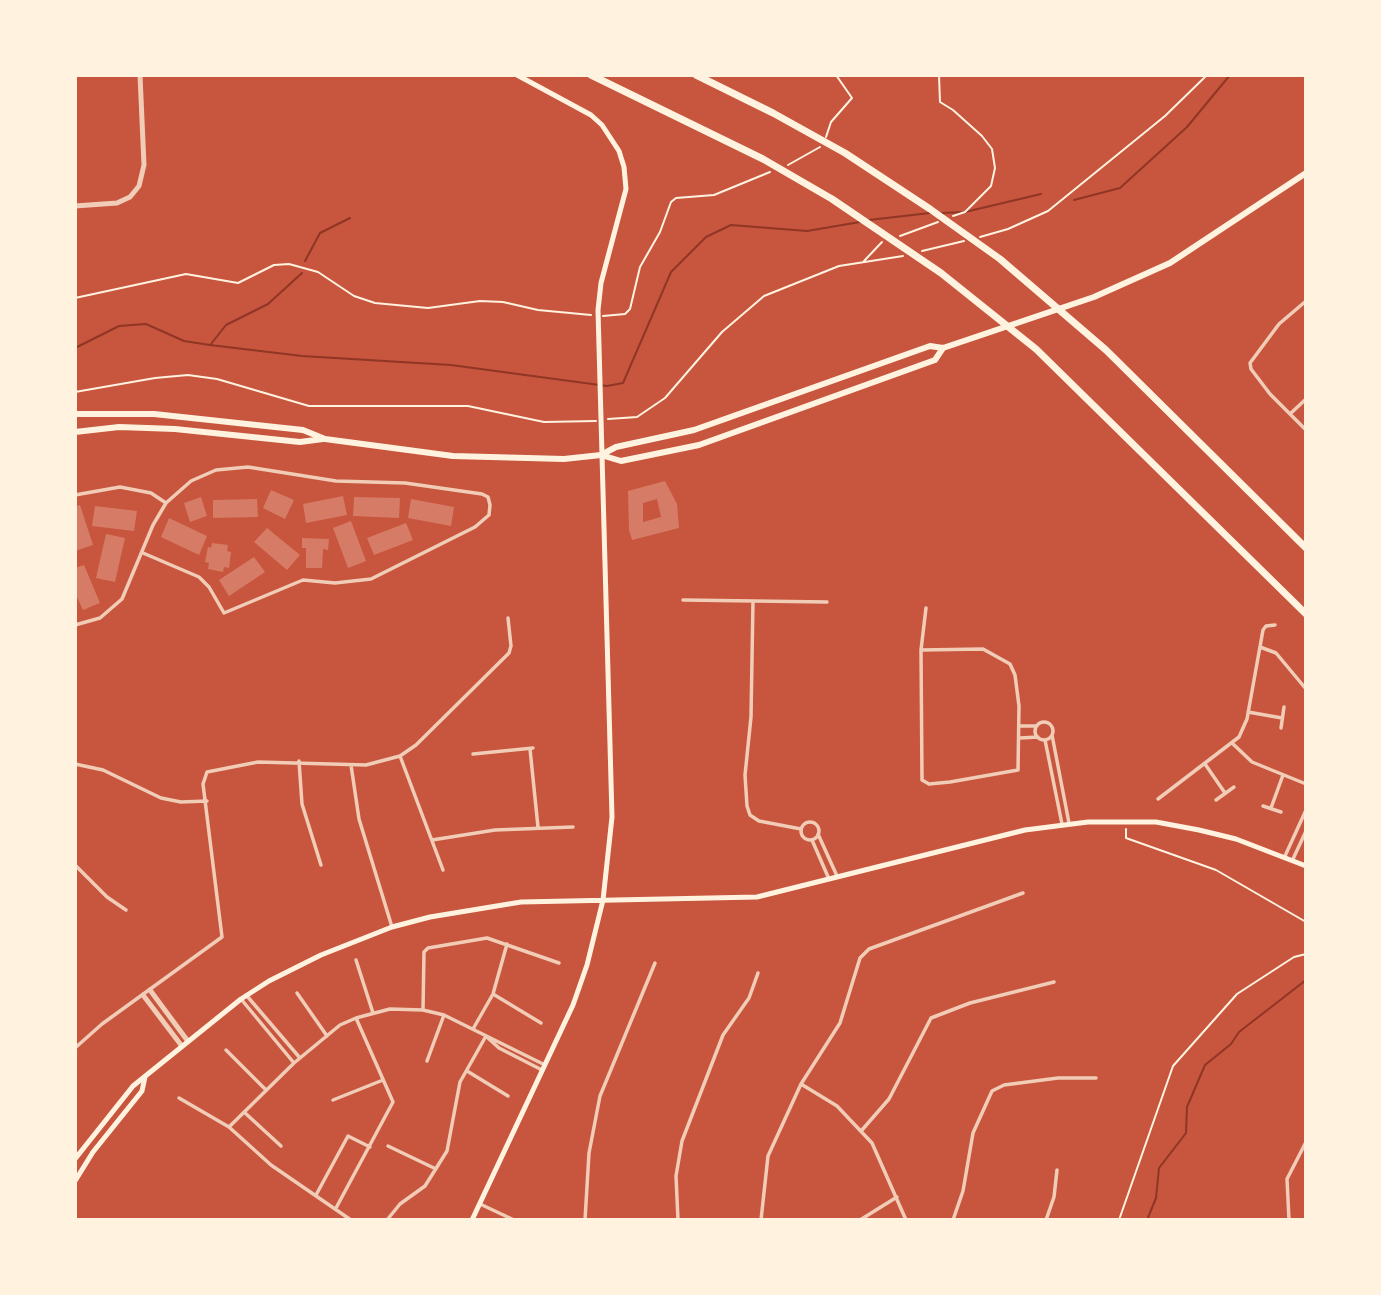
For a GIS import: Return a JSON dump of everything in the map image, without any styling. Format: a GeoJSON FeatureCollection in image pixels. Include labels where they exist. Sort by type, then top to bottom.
{"type":"FeatureCollection","features":[{"type":"Feature","properties":{"kind":"highway"},"geometry":{"type":"LineString","coordinates":[[591,75],[763,159],[885,234],[941,273],[1037,349],[1306,614]]}},
{"type":"Feature","properties":{"kind":"highway"},"geometry":{"type":"LineString","coordinates":[[696,75],[810,132],[950,223],[1027,281],[1087,333],[1306,548]]}},
{"type":"Feature","properties":{"kind":"main road"},"geometry":{"type":"LineString","coordinates":[[472,1220],[543,1068],[587,965],[603,900],[612,817],[599,427],[598,310],[601,283],[626,189],[619,151],[607,130],[592,116],[517,75]]}},
{"type":"Feature","properties":{"kind":"main road"},"geometry":{"type":"LineString","coordinates":[[75,432],[133,428],[300,442],[324,439],[489,458],[564,459],[601,455],[616,447],[694,430],[729,419],[930,346],[943,348],[1132,281],[1170,263],[1306,173]]}},
{"type":"Feature","properties":{"kind":"main road"},"geometry":{"type":"LineString","coordinates":[[601,455],[621,461],[699,445],[935,360],[943,348]]}},
{"type":"Feature","properties":{"kind":"main road"},"geometry":{"type":"LineString","coordinates":[[75,414],[154,414],[303,430],[324,439]]}},
{"type":"Feature","properties":{"kind":"main road"},"geometry":{"type":"LineString","coordinates":[[75,1159],[125,1096],[187,1040],[244,997],[292,969],[392,928],[475,908],[522,902],[701,901],[757,897],[830,881],[999,835],[1065,824],[1156,822],[1236,839],[1306,866]]}},
{"type":"Feature","properties":{"kind":"main road"},"geometry":{"type":"LineString","coordinates":[[75,1181],[93,1152],[142,1091],[145,1077]]}},
{"type":"Feature","properties":{"kind":"street"},"geometry":{"type":"LineString","coordinates":[[75,206],[117,203],[130,197],[139,186],[144,164],[140,75]]}},
{"type":"Feature","properties":{"kind":"street"},"geometry":{"type":"LineString","coordinates":[[1306,301],[1279,324],[1250,363],[1251,369],[1306,430]]}},
{"type":"Feature","properties":{"kind":"street"},"geometry":{"type":"LineString","coordinates":[[1290,414],[1306,399]]}},
{"type":"Feature","properties":{"kind":"street"},"geometry":{"type":"LineString","coordinates":[[75,625],[100,618],[118,604],[131,583],[142,552],[166,503],[200,476],[232,467],[336,481],[398,482],[482,494],[488,497],[491,505],[486,519],[467,532],[371,579],[335,583],[303,580],[224,612],[209,587],[199,577],[142,552]]}},
{"type":"Feature","properties":{"kind":"street"},"geometry":{"type":"LineString","coordinates":[[75,495],[120,487],[150,493],[166,503]]}},
{"type":"Feature","properties":{"kind":"street"},"geometry":{"type":"LineString","coordinates":[[682,600],[827,602]]}},
{"type":"Feature","properties":{"kind":"street"},"geometry":{"type":"LineString","coordinates":[[752,601],[751,717],[745,772],[747,806],[750,815],[759,821],[801,829]]}},
{"type":"Feature","properties":{"kind":"street"},"geometry":{"type":"LineString","coordinates":[[921,650],[976,649],[1004,659],[1015,675],[1020,726],[1020,766],[1016,771],[958,781],[924,782],[921,650],[926,608]]}},
{"type":"Feature","properties":{"kind":"street"},"geometry":{"type":"LineString","coordinates":[[75,1048],[222,937],[204,778],[214,769],[258,762],[380,764],[400,756],[416,745],[509,653],[511,646],[508,618]]}},
{"type":"Feature","properties":{"kind":"street"},"geometry":{"type":"LineString","coordinates":[[1158,799],[1232,743],[1244,727],[1263,631],[1266,626],[1275,625]]}},
{"type":"Feature","properties":{"kind":"street"},"geometry":{"type":"LineString","coordinates":[[1259,647],[1276,653],[1306,689]]}},
{"type":"Feature","properties":{"kind":"street"},"geometry":{"type":"LineString","coordinates":[[1281,728],[1284,707]]}},
{"type":"Feature","properties":{"kind":"street"},"geometry":{"type":"LineString","coordinates":[[1248,712],[1282,718]]}},
{"type":"Feature","properties":{"kind":"street"},"geometry":{"type":"LineString","coordinates":[[1020,726],[1037,726],[1042,722],[1051,724],[1065,824]]}},
{"type":"Feature","properties":{"kind":"street"},"geometry":{"type":"LineString","coordinates":[[1037,726],[1038,737]]}},
{"type":"Feature","properties":{"kind":"street"},"geometry":{"type":"LineString","coordinates":[[1045,740],[1052,735]]}},
{"type":"Feature","properties":{"kind":"street"},"geometry":{"type":"LineString","coordinates":[[1020,738],[1038,737],[1045,740]]}},
{"type":"Feature","properties":{"kind":"street"},"geometry":{"type":"LineString","coordinates":[[1045,740],[1065,824]]}},
{"type":"Feature","properties":{"kind":"street"},"geometry":{"type":"LineString","coordinates":[[1232,743],[1252,762],[1306,784]]}},
{"type":"Feature","properties":{"kind":"street"},"geometry":{"type":"LineString","coordinates":[[472,754],[531,748],[538,827]]}},
{"type":"Feature","properties":{"kind":"street"},"geometry":{"type":"LineString","coordinates":[[400,756],[443,870]]}},
{"type":"Feature","properties":{"kind":"street"},"geometry":{"type":"LineString","coordinates":[[299,761],[302,804],[321,865]]}},
{"type":"Feature","properties":{"kind":"street"},"geometry":{"type":"LineString","coordinates":[[1205,764],[1225,793]]}},
{"type":"Feature","properties":{"kind":"street"},"geometry":{"type":"LineString","coordinates":[[75,765],[103,770],[161,798],[181,802],[207,801]]}},
{"type":"Feature","properties":{"kind":"street"},"geometry":{"type":"LineString","coordinates":[[351,765],[359,819],[392,928]]}},
{"type":"Feature","properties":{"kind":"street"},"geometry":{"type":"LineString","coordinates":[[1271,808],[1283,775]]}},
{"type":"Feature","properties":{"kind":"street"},"geometry":{"type":"LineString","coordinates":[[1216,800],[1234,787]]}},
{"type":"Feature","properties":{"kind":"street"},"geometry":{"type":"LineString","coordinates":[[1263,806],[1281,811]]}},
{"type":"Feature","properties":{"kind":"street"},"geometry":{"type":"LineString","coordinates":[[1285,856],[1306,810]]}},
{"type":"Feature","properties":{"kind":"street"},"geometry":{"type":"LineString","coordinates":[[801,829],[804,824],[813,823],[818,827],[818,834],[838,878]]}},
{"type":"Feature","properties":{"kind":"street"},"geometry":{"type":"LineString","coordinates":[[432,840],[495,830],[573,827]]}},
{"type":"Feature","properties":{"kind":"street"},"geometry":{"type":"LineString","coordinates":[[801,829],[804,837],[812,839]]}},
{"type":"Feature","properties":{"kind":"street"},"geometry":{"type":"LineString","coordinates":[[1293,859],[1306,831]]}},
{"type":"Feature","properties":{"kind":"street"},"geometry":{"type":"LineString","coordinates":[[812,839],[818,834]]}},
{"type":"Feature","properties":{"kind":"street"},"geometry":{"type":"LineString","coordinates":[[812,839],[830,881]]}},
{"type":"Feature","properties":{"kind":"street"},"geometry":{"type":"LineString","coordinates":[[75,865],[107,897],[126,909]]}},
{"type":"Feature","properties":{"kind":"street"},"geometry":{"type":"LineString","coordinates":[[761,1220],[768,1156],[801,1084],[840,1023],[860,958],[869,949],[1023,893]]}},
{"type":"Feature","properties":{"kind":"street"},"geometry":{"type":"LineString","coordinates":[[423,1010],[426,950],[480,939],[507,944],[559,963]]}},
{"type":"Feature","properties":{"kind":"street"},"geometry":{"type":"LineString","coordinates":[[473,1029],[493,994],[507,944]]}},
{"type":"Feature","properties":{"kind":"street"},"geometry":{"type":"LineString","coordinates":[[356,960],[373,1013]]}},
{"type":"Feature","properties":{"kind":"street"},"geometry":{"type":"LineString","coordinates":[[585,1220],[589,1153],[597,1106],[655,964]]}},
{"type":"Feature","properties":{"kind":"street"},"geometry":{"type":"LineString","coordinates":[[678,1220],[676,1176],[682,1140],[723,1035],[749,998],[758,973]]}},
{"type":"Feature","properties":{"kind":"street"},"geometry":{"type":"LineString","coordinates":[[862,1130],[889,1099],[931,1018],[970,1003],[1054,982]]}},
{"type":"Feature","properties":{"kind":"street"},"geometry":{"type":"LineString","coordinates":[[146,993],[187,1040]]}},
{"type":"Feature","properties":{"kind":"street"},"geometry":{"type":"LineString","coordinates":[[146,993],[181,1045]]}},
{"type":"Feature","properties":{"kind":"street"},"geometry":{"type":"LineString","coordinates":[[297,993],[327,1035]]}},
{"type":"Feature","properties":{"kind":"street"},"geometry":{"type":"LineString","coordinates":[[493,994],[541,1023]]}},
{"type":"Feature","properties":{"kind":"street"},"geometry":{"type":"LineString","coordinates":[[244,997],[300,1058]]}},
{"type":"Feature","properties":{"kind":"street"},"geometry":{"type":"LineString","coordinates":[[244,997],[294,1063]]}},
{"type":"Feature","properties":{"kind":"street"},"geometry":{"type":"LineString","coordinates":[[229,1127],[294,1063],[327,1035],[356,1018],[390,1009],[423,1010],[444,1015],[473,1029],[499,1048],[543,1068]]}},
{"type":"Feature","properties":{"kind":"street"},"geometry":{"type":"LineString","coordinates":[[427,1060],[444,1015]]}},
{"type":"Feature","properties":{"kind":"street"},"geometry":{"type":"LineString","coordinates":[[336,1208],[393,1102],[356,1018]]}},
{"type":"Feature","properties":{"kind":"street"},"geometry":{"type":"LineString","coordinates":[[387,1220],[400,1204],[425,1186],[447,1151],[460,1082],[486,1037]]}},
{"type":"Feature","properties":{"kind":"street"},"geometry":{"type":"LineString","coordinates":[[226,1050],[266,1090]]}},
{"type":"Feature","properties":{"kind":"street"},"geometry":{"type":"LineString","coordinates":[[467,1071],[508,1096]]}},
{"type":"Feature","properties":{"kind":"street"},"geometry":{"type":"LineString","coordinates":[[953,1220],[963,1191],[972,1133],[992,1091],[1004,1085],[1058,1078],[1096,1077]]}},
{"type":"Feature","properties":{"kind":"street"},"geometry":{"type":"LineString","coordinates":[[333,1100],[383,1080]]}},
{"type":"Feature","properties":{"kind":"street"},"geometry":{"type":"LineString","coordinates":[[801,1084],[837,1106],[862,1130],[881,1159],[906,1220]]}},
{"type":"Feature","properties":{"kind":"street"},"geometry":{"type":"LineString","coordinates":[[179,1098],[229,1127],[271,1165],[351,1220]]}},
{"type":"Feature","properties":{"kind":"street"},"geometry":{"type":"LineString","coordinates":[[244,1112],[281,1146]]}},
{"type":"Feature","properties":{"kind":"street"},"geometry":{"type":"LineString","coordinates":[[315,1196],[348,1136],[370,1147]]}},
{"type":"Feature","properties":{"kind":"street"},"geometry":{"type":"LineString","coordinates":[[1289,1220],[1287,1179],[1306,1142]]}},
{"type":"Feature","properties":{"kind":"street"},"geometry":{"type":"LineString","coordinates":[[388,1146],[436,1169]]}},
{"type":"Feature","properties":{"kind":"street"},"geometry":{"type":"LineString","coordinates":[[1046,1220],[1054,1196],[1057,1170]]}},
{"type":"Feature","properties":{"kind":"street"},"geometry":{"type":"LineString","coordinates":[[860,1220],[897,1196]]}},
{"type":"Feature","properties":{"kind":"street"},"geometry":{"type":"LineString","coordinates":[[480,1204],[514,1220]]}},
{"type":"Feature","properties":{"kind":"path"},"geometry":{"type":"LineString","coordinates":[[781,167],[819,149],[831,129],[831,122],[852,98],[836,75]]}},
{"type":"Feature","properties":{"kind":"path"},"geometry":{"type":"LineString","coordinates":[[939,75],[940,102],[982,136],[992,149],[995,168],[990,186],[965,212],[953,216]]}},
{"type":"Feature","properties":{"kind":"path"},"geometry":{"type":"LineString","coordinates":[[75,392],[188,375],[216,379],[309,407],[468,406],[544,422],[578,423],[637,417],[665,398],[722,332],[764,296],[814,274],[899,257],[1008,229],[1048,211],[1165,116],[1207,75]]}},
{"type":"Feature","properties":{"kind":"path"},"geometry":{"type":"LineString","coordinates":[[75,298],[186,274],[238,282],[274,265],[289,264],[318,272],[354,296],[375,303],[428,308],[480,301],[576,315],[617,316],[630,309],[640,267],[660,233],[671,202],[676,198],[714,195],[771,172]]}},
{"type":"Feature","properties":{"kind":"path"},"geometry":{"type":"LineString","coordinates":[[864,262],[878,244],[940,221]]}},
{"type":"Feature","properties":{"kind":"path"},"geometry":{"type":"LineString","coordinates":[[1127,822],[1126,838],[1216,870],[1306,922]]}},
{"type":"Feature","properties":{"kind":"path"},"geometry":{"type":"LineString","coordinates":[[1119,1220],[1173,1066],[1237,994],[1293,957],[1306,954]]}},
{"type":"Feature","properties":{"kind":"building"},"geometry":{"type":"Polygon","coordinates":[[[665,481],[677,504],[679,528],[632,540],[629,530],[628,491],[665,481]],[[657,499],[643,503],[643,522],[661,517],[657,499]]]}},
{"type":"Feature","properties":{"kind":"building"},"geometry":{"type":"Polygon","coordinates":[[[271,490],[294,500],[285,519],[263,508],[271,490]]]}},
{"type":"Feature","properties":{"kind":"building"},"geometry":{"type":"Polygon","coordinates":[[[343,496],[347,515],[306,523],[303,504],[343,496]]]}},
{"type":"Feature","properties":{"kind":"building"},"geometry":{"type":"Polygon","coordinates":[[[201,497],[207,516],[190,522],[184,503],[201,497]]]}},
{"type":"Feature","properties":{"kind":"building"},"geometry":{"type":"Polygon","coordinates":[[[354,497],[400,498],[399,518],[353,516],[354,497]]]}},
{"type":"Feature","properties":{"kind":"building"},"geometry":{"type":"Polygon","coordinates":[[[257,499],[258,517],[213,518],[213,500],[257,499]]]}},
{"type":"Feature","properties":{"kind":"building"},"geometry":{"type":"Polygon","coordinates":[[[411,499],[454,507],[451,526],[408,518],[411,499]]]}},
{"type":"Feature","properties":{"kind":"building"},"geometry":{"type":"Polygon","coordinates":[[[80,505],[93,545],[75,551],[75,507],[80,505]]]}},
{"type":"Feature","properties":{"kind":"building"},"geometry":{"type":"Polygon","coordinates":[[[95,506],[137,511],[134,531],[92,526],[95,506]]]}},
{"type":"Feature","properties":{"kind":"building"},"geometry":{"type":"Polygon","coordinates":[[[169,518],[207,536],[199,555],[161,537],[169,518]]]}},
{"type":"Feature","properties":{"kind":"building"},"geometry":{"type":"Polygon","coordinates":[[[351,521],[366,561],[348,568],[333,528],[351,521]]]}},
{"type":"Feature","properties":{"kind":"building"},"geometry":{"type":"Polygon","coordinates":[[[406,523],[413,540],[374,555],[367,538],[406,523]]]}},
{"type":"Feature","properties":{"kind":"building"},"geometry":{"type":"Polygon","coordinates":[[[267,528],[300,555],[287,570],[254,542],[267,528]]]}},
{"type":"Feature","properties":{"kind":"building"},"geometry":{"type":"Polygon","coordinates":[[[106,534],[125,538],[115,582],[96,578],[106,534]]]}},
{"type":"Feature","properties":{"kind":"building"},"geometry":{"type":"Polygon","coordinates":[[[302,538],[329,539],[328,550],[323,549],[322,568],[306,568],[306,548],[302,548],[302,538]]]}},
{"type":"Feature","properties":{"kind":"building"},"geometry":{"type":"Polygon","coordinates":[[[212,543],[228,545],[227,551],[231,552],[229,568],[224,567],[223,572],[208,569],[209,563],[205,562],[208,547],[211,548],[212,543]]]}},
{"type":"Feature","properties":{"kind":"building"},"geometry":{"type":"Polygon","coordinates":[[[254,557],[265,572],[229,596],[219,580],[254,557]]]}},
{"type":"Feature","properties":{"kind":"building"},"geometry":{"type":"Polygon","coordinates":[[[84,565],[100,603],[83,610],[75,593],[75,568],[84,565]]]}},
{"type":"Feature","properties":{"kind":"waterway"},"geometry":{"type":"LineString","coordinates":[[1074,200],[1120,188],[1187,127],[1230,75]]}},
{"type":"Feature","properties":{"kind":"waterway"},"geometry":{"type":"LineString","coordinates":[[942,213],[965,212],[1041,194]]}},
{"type":"Feature","properties":{"kind":"waterway"},"geometry":{"type":"LineString","coordinates":[[869,220],[930,213]]}},
{"type":"Feature","properties":{"kind":"waterway"},"geometry":{"type":"LineString","coordinates":[[305,261],[320,233],[350,218]]}},
{"type":"Feature","properties":{"kind":"waterway"},"geometry":{"type":"LineString","coordinates":[[75,348],[119,326],[146,324],[184,341],[210,345],[302,356],[451,365],[607,386],[623,383],[671,272],[706,237],[731,225],[807,231],[860,222]]}},
{"type":"Feature","properties":{"kind":"waterway"},"geometry":{"type":"LineString","coordinates":[[211,344],[226,325],[268,304],[302,273]]}},
{"type":"Feature","properties":{"kind":"waterway"},"geometry":{"type":"LineString","coordinates":[[1147,1220],[1156,1198],[1159,1168],[1186,1133],[1187,1107],[1205,1065],[1231,1044],[1239,1032],[1306,980]]}}]}
